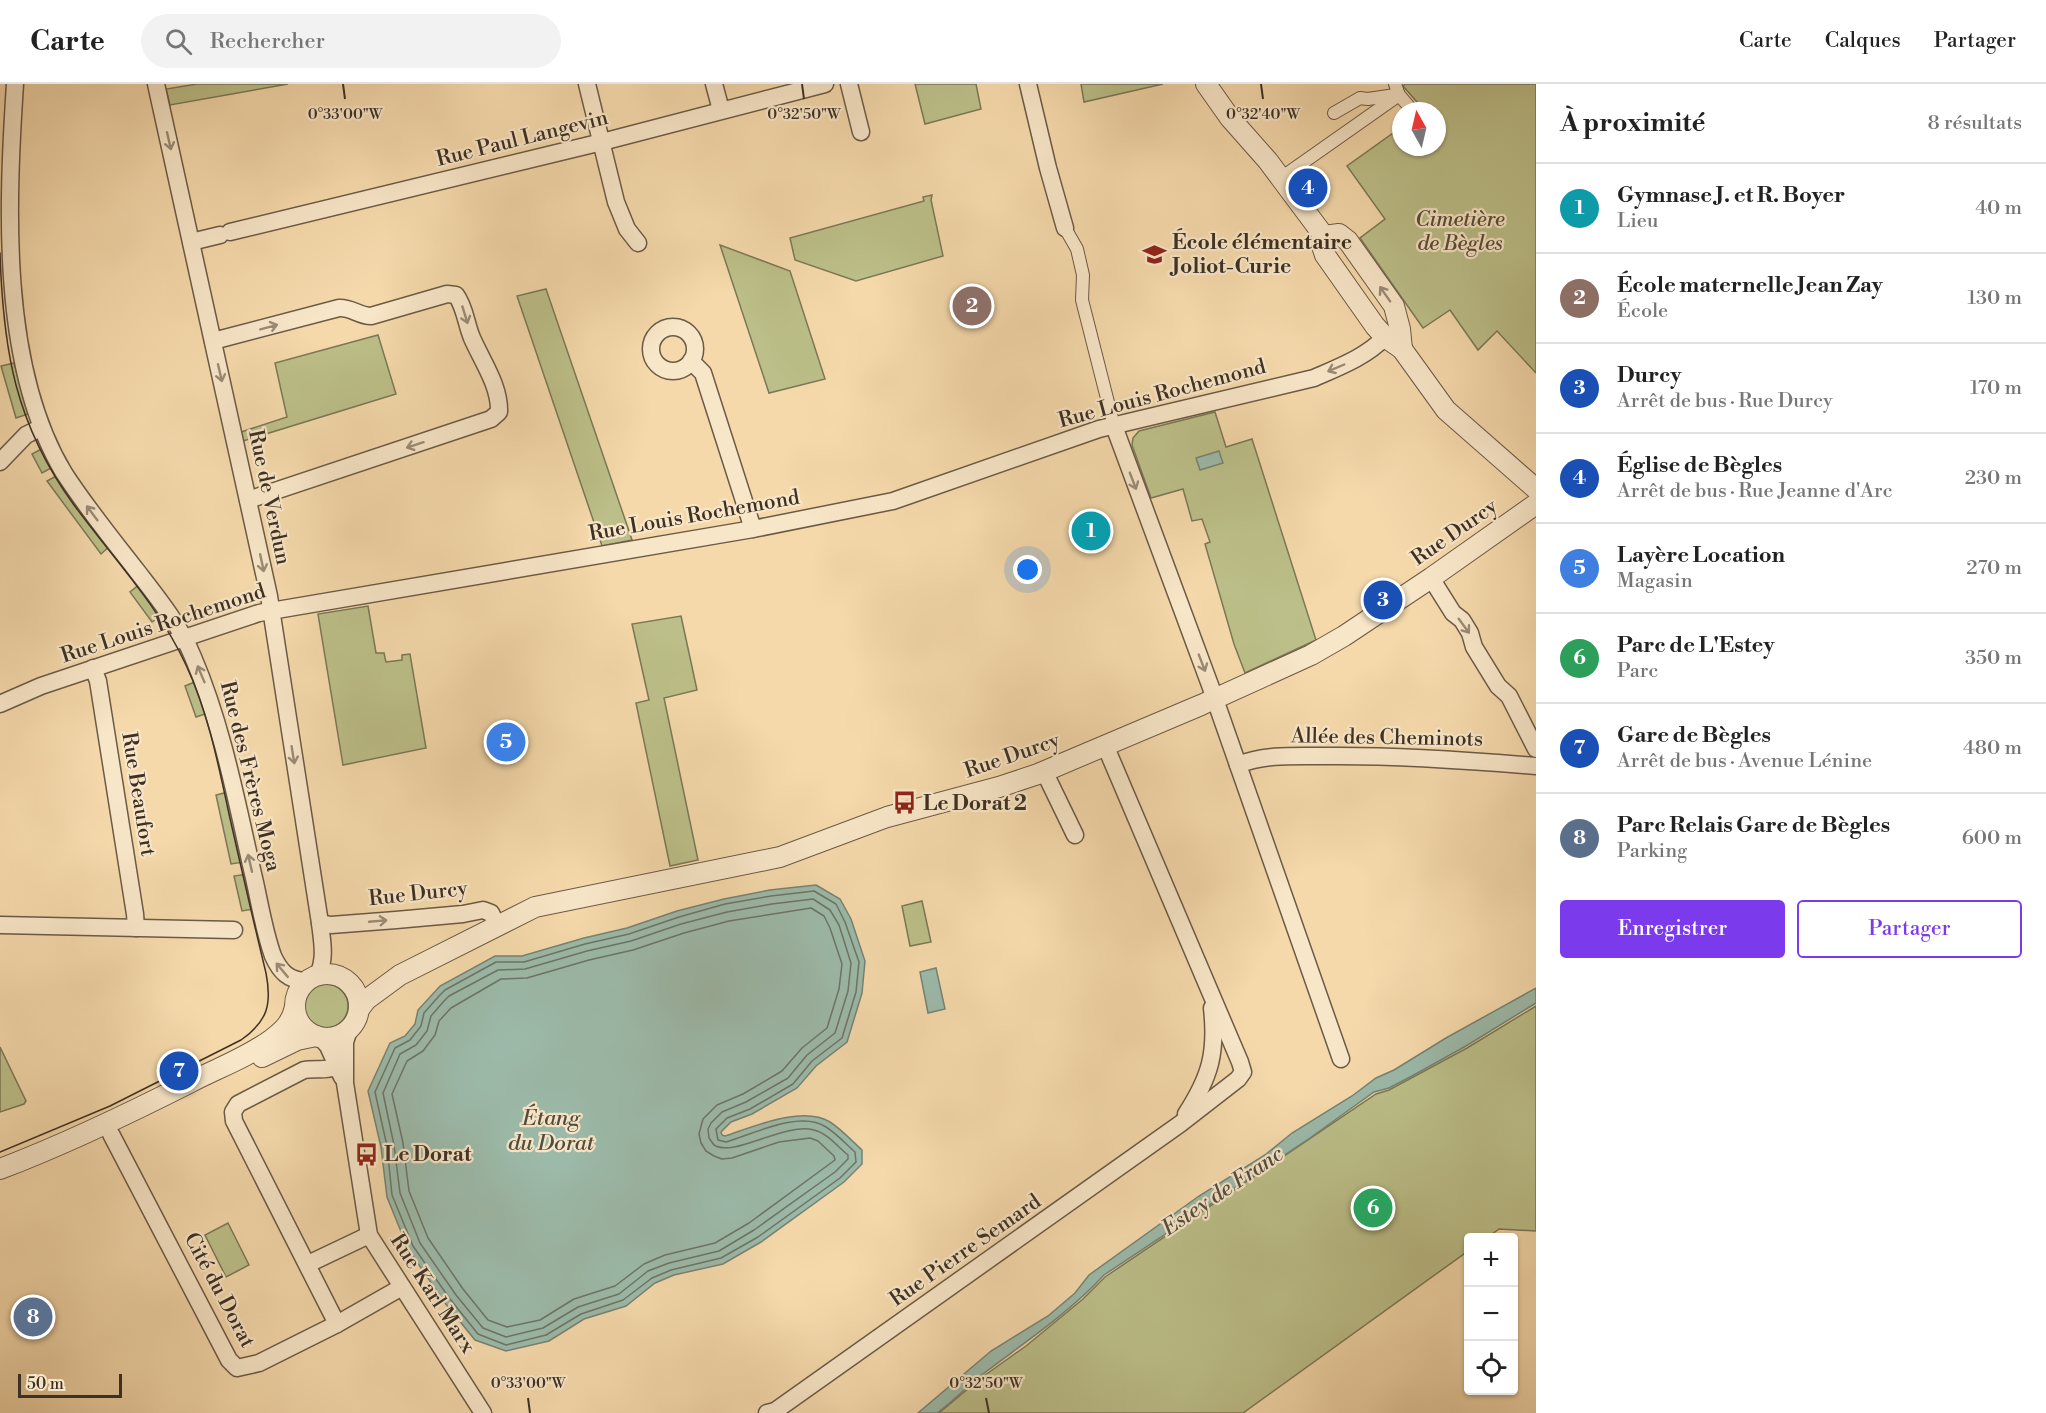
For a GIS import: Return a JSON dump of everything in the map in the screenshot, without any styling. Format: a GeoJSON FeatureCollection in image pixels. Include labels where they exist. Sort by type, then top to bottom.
{"type":"FeatureCollection","features":[{"type":"Feature","properties":{"kind":"street","name":"Rue des Frères Moga"},"geometry":{"type":"LineString","coordinates":[[15,84],[9,205],[12,316],[16,346],[27,393],[40,428],[62,471],[159,600],[184,639],[203,679],[213,708],[273,956],[281,971],[294,981],[312,978]]}},
{"type":"Feature","properties":{"kind":"street","name":"Rue de Verdun"},"geometry":{"type":"LineString","coordinates":[[156,84],[271,611],[320,923],[322,966],[312,978]]}},
{"type":"Feature","properties":{"kind":"street"},"geometry":{"type":"LineString","coordinates":[[587,84],[616,202],[627,229],[638,243]]}},
{"type":"Feature","properties":{"kind":"street"},"geometry":{"type":"LineString","coordinates":[[714,84],[721,110]]}},
{"type":"Feature","properties":{"kind":"street","name":"Rue Paul Langevin"},"geometry":{"type":"LineString","coordinates":[[191,242],[602,142],[825,84]]}},
{"type":"Feature","properties":{"kind":"street"},"geometry":{"type":"LineString","coordinates":[[849,84],[861,132]]}},
{"type":"Feature","properties":{"kind":"street"},"geometry":{"type":"LineString","coordinates":[[1028,84],[1047,168],[1065,228],[1077,249],[1083,275],[1082,300],[1114,426],[1215,699],[1341,1059]]}},
{"type":"Feature","properties":{"kind":"street"},"geometry":{"type":"LineString","coordinates":[[1206,84],[1230,118],[1262,153],[1324,236]]}},
{"type":"Feature","properties":{"kind":"street"},"geometry":{"type":"LineString","coordinates":[[1281,178],[1397,89]]}},
{"type":"Feature","properties":{"kind":"street"},"geometry":{"type":"LineString","coordinates":[[1397,89],[1406,102]]}},
{"type":"Feature","properties":{"kind":"street"},"geometry":{"type":"LineString","coordinates":[[1334,113],[1360,98],[1368,99],[1397,89]]}},
{"type":"Feature","properties":{"kind":"street"},"geometry":{"type":"LineString","coordinates":[[1324,236],[1339,234],[1348,241],[1394,306],[1402,349]]}},
{"type":"Feature","properties":{"kind":"street"},"geometry":{"type":"LineString","coordinates":[[1324,236],[1321,243],[1325,255],[1375,326],[1385,337],[1402,349],[1446,410],[1536,489]]}},
{"type":"Feature","properties":{"kind":"street"},"geometry":{"type":"LineString","coordinates":[[213,341],[339,308],[347,308],[364,316],[371,316],[447,294],[456,295],[461,302],[472,337],[485,363],[499,403],[499,412],[491,419],[248,500]]}},
{"type":"Feature","properties":{"kind":"street","name":"Rue Louis Rochemond"},"geometry":{"type":"LineString","coordinates":[[0,704],[41,686],[259,613],[753,529],[893,501],[1114,426],[1314,378],[1344,365],[1378,344],[1385,337]]}},
{"type":"Feature","properties":{"kind":"street"},"geometry":{"type":"LineString","coordinates":[[691,361],[703,373],[753,529]]}},
{"type":"Feature","properties":{"kind":"street"},"geometry":{"type":"LineString","coordinates":[[0,462],[26,435],[40,428]]}},
{"type":"Feature","properties":{"kind":"street","name":"Rue Durcy"},"geometry":{"type":"LineString","coordinates":[[320,923],[331,925],[385,921],[464,914],[483,910],[491,913],[497,925],[550,902],[756,863],[878,820],[999,787],[1044,771],[1215,699],[1311,655],[1370,619],[1536,504]]}},
{"type":"Feature","properties":{"kind":"street"},"geometry":{"type":"LineString","coordinates":[[1431,578],[1453,613],[1462,620],[1470,633],[1474,647],[1498,686],[1509,696],[1536,749]]}},
{"type":"Feature","properties":{"kind":"street","name":"Rue Beaufort"},"geometry":{"type":"LineString","coordinates":[[93,668],[98,681],[136,928]]}},
{"type":"Feature","properties":{"kind":"street","name":"Rue Pierre Semard"},"geometry":{"type":"LineString","coordinates":[[771,1412],[1180,1124],[1238,1079],[1243,1072],[1105,745]]}},
{"type":"Feature","properties":{"kind":"street","name":"Allée des Cheminots"},"geometry":{"type":"LineString","coordinates":[[1238,765],[1249,761],[1288,756],[1382,755],[1536,766]]}},
{"type":"Feature","properties":{"kind":"street"},"geometry":{"type":"LineString","coordinates":[[1044,771],[1076,835]]}},
{"type":"Feature","properties":{"kind":"street"},"geometry":{"type":"LineString","coordinates":[[0,925],[234,930]]}},
{"type":"Feature","properties":{"kind":"street"},"geometry":{"type":"LineString","coordinates":[[46,1152],[91,1142],[111,1134],[297,1040],[318,1036],[335,1037],[349,1030],[366,999],[400,975],[497,925]]}},
{"type":"Feature","properties":{"kind":"street"},"geometry":{"type":"LineString","coordinates":[[0,1169],[46,1152],[107,1124],[271,1040],[293,1018],[298,993],[312,978],[336,975],[350,983],[359,999],[360,1008]]}},
{"type":"Feature","properties":{"kind":"street"},"geometry":{"type":"LineString","coordinates":[[350,983],[370,982],[400,975]]}},
{"type":"Feature","properties":{"kind":"street","name":"Rue Pierre Semard"},"geometry":{"type":"LineString","coordinates":[[1180,1124],[1203,1088],[1210,1064],[1214,1045],[1210,992]]}},
{"type":"Feature","properties":{"kind":"street"},"geometry":{"type":"LineString","coordinates":[[295,1007],[301,1024],[318,1036]]}},
{"type":"Feature","properties":{"kind":"street","name":"Rue Karl Marx"},"geometry":{"type":"LineString","coordinates":[[349,1030],[344,1052],[345,1083],[369,1235],[483,1413]]}},
{"type":"Feature","properties":{"kind":"street","name":"Rue Karl Marx"},"geometry":{"type":"LineString","coordinates":[[318,1036],[328,1046],[345,1083]]}},
{"type":"Feature","properties":{"kind":"street"},"geometry":{"type":"LineString","coordinates":[[336,1067],[326,1070],[314,1068],[304,1070],[238,1104],[232,1112],[234,1121],[337,1324]]}},
{"type":"Feature","properties":{"kind":"street","name":"Cité du Dorat"},"geometry":{"type":"LineString","coordinates":[[111,1134],[229,1360],[237,1368],[259,1363],[337,1324],[402,1287]]}},
{"type":"Feature","properties":{"kind":"street"},"geometry":{"type":"LineString","coordinates":[[308,1264],[369,1235]]}},
{"type":"Feature","properties":{"kind":"green space"},"geometry":{"type":"Polygon","coordinates":[[[197,84],[288,84],[170,105],[166,89],[197,84]]]}},
{"type":"Feature","properties":{"kind":"green space"},"geometry":{"type":"Polygon","coordinates":[[[915,84],[976,84],[981,109],[925,124],[915,84]]]}},
{"type":"Feature","properties":{"kind":"green space"},"geometry":{"type":"Polygon","coordinates":[[[1081,84],[1163,84],[1084,102],[1081,84]]]}},
{"type":"Feature","properties":{"kind":"green space","name":"Cimetière de Bègles"},"geometry":{"type":"Polygon","coordinates":[[[1405,84],[1536,84],[1536,373],[1497,331],[1478,350],[1450,310],[1423,328],[1360,238],[1385,219],[1347,166],[1392,134],[1392,156],[1446,156],[1446,102],[1417,102],[1403,86],[1405,84]]]}},
{"type":"Feature","properties":{"kind":"green space"},"geometry":{"type":"Polygon","coordinates":[[[932,195],[931,200],[943,256],[856,281],[795,260],[790,238],[924,201],[923,197],[932,195]]]}},
{"type":"Feature","properties":{"kind":"green space"},"geometry":{"type":"Polygon","coordinates":[[[720,245],[790,271],[825,379],[769,393],[720,245]]]}},
{"type":"Feature","properties":{"kind":"green space"},"geometry":{"type":"Polygon","coordinates":[[[546,289],[632,540],[602,546],[517,296],[546,289]]]}},
{"type":"Feature","properties":{"kind":"green space"},"geometry":{"type":"Polygon","coordinates":[[[378,335],[396,394],[243,441],[241,432],[287,417],[275,363],[378,335]]]}},
{"type":"Feature","properties":{"kind":"green space"},"geometry":{"type":"Polygon","coordinates":[[[14,363],[28,414],[16,418],[1,366],[14,363]]]}},
{"type":"Feature","properties":{"kind":"green space"},"geometry":{"type":"Polygon","coordinates":[[[1215,412],[1226,447],[1252,439],[1316,640],[1245,673],[1234,644],[1205,544],[1210,542],[1202,519],[1192,521],[1183,489],[1151,498],[1132,445],[1133,438],[1139,431],[1215,412]]]}},
{"type":"Feature","properties":{"kind":"green space"},"geometry":{"type":"Polygon","coordinates":[[[43,448],[53,467],[42,473],[32,454],[43,448]]]}},
{"type":"Feature","properties":{"kind":"green space"},"geometry":{"type":"Polygon","coordinates":[[[58,475],[110,546],[101,554],[47,481],[58,475]]]}},
{"type":"Feature","properties":{"kind":"green space"},"geometry":{"type":"Polygon","coordinates":[[[140,584],[162,615],[152,622],[130,592],[140,584]]]}},
{"type":"Feature","properties":{"kind":"green space"},"geometry":{"type":"Polygon","coordinates":[[[368,606],[376,653],[384,653],[386,662],[402,660],[402,655],[410,654],[426,748],[343,765],[318,614],[368,606]]]}},
{"type":"Feature","properties":{"kind":"green space"},"geometry":{"type":"Polygon","coordinates":[[[681,616],[697,690],[664,698],[698,860],[670,866],[636,703],[649,700],[632,624],[681,616]]]}},
{"type":"Feature","properties":{"kind":"green space"},"geometry":{"type":"Polygon","coordinates":[[[197,681],[208,713],[196,717],[185,686],[197,681]]]}},
{"type":"Feature","properties":{"kind":"green space"},"geometry":{"type":"Polygon","coordinates":[[[228,792],[244,862],[231,864],[216,795],[228,792]]]}},
{"type":"Feature","properties":{"kind":"green space"},"geometry":{"type":"Polygon","coordinates":[[[247,874],[254,909],[242,911],[234,876],[247,874]]]}},
{"type":"Feature","properties":{"kind":"green space"},"geometry":{"type":"Polygon","coordinates":[[[922,901],[931,942],[910,946],[902,906],[922,901]]]}},
{"type":"Feature","properties":{"kind":"green space"},"geometry":{"type":"Polygon","coordinates":[[[326,984],[341,991],[348,1006],[341,1021],[326,1028],[311,1021],[304,1006],[311,991],[326,984]]]}},
{"type":"Feature","properties":{"kind":"green space"},"geometry":{"type":"Polygon","coordinates":[[[1536,1006],[1536,1231],[1499,1229],[1494,1233],[1464,1233],[1464,1254],[1243,1413],[939,1413],[981,1378],[1026,1346],[1083,1299],[1105,1277],[1376,1094],[1389,1090],[1467,1048],[1536,1006]]]}},
{"type":"Feature","properties":{"kind":"green space"},"geometry":{"type":"Polygon","coordinates":[[[0,1047],[26,1101],[24,1104],[0,1112],[0,1047]]]}},
{"type":"Feature","properties":{"kind":"green space"},"geometry":{"type":"Polygon","coordinates":[[[228,1223],[249,1265],[226,1277],[205,1235],[228,1223]]]}},
{"type":"Feature","properties":{"kind":"water"},"geometry":{"type":"Polygon","coordinates":[[[1219,451],[1223,463],[1200,470],[1196,458],[1219,451]]]}},
{"type":"Feature","properties":{"kind":"water","name":"Étang du Dorat"},"geometry":{"type":"Polygon","coordinates":[[[816,885],[840,899],[851,919],[865,961],[862,993],[847,1042],[816,1066],[797,1088],[752,1114],[731,1122],[721,1132],[725,1136],[777,1119],[819,1117],[834,1125],[862,1150],[862,1164],[844,1182],[761,1242],[723,1264],[674,1275],[655,1283],[626,1306],[584,1319],[549,1341],[506,1351],[475,1340],[445,1303],[408,1249],[387,1197],[381,1147],[368,1091],[390,1043],[405,1036],[415,1024],[418,1010],[440,986],[495,956],[522,956],[724,899],[770,890],[816,885]]]}},
{"type":"Feature","properties":{"kind":"water"},"geometry":{"type":"Polygon","coordinates":[[[936,968],[945,1009],[928,1013],[920,972],[936,968]]]}},
{"type":"Feature","properties":{"kind":"water","name":"Estey de Franc"},"geometry":{"type":"Polygon","coordinates":[[[1536,988],[1536,1003],[1412,1076],[1389,1088],[1374,1092],[1310,1138],[1104,1275],[1060,1316],[979,1377],[937,1413],[918,1413],[991,1351],[1048,1316],[1075,1293],[1089,1275],[1199,1196],[1265,1155],[1292,1133],[1352,1096],[1376,1078],[1394,1070],[1536,988]]]}},
{"type":"Feature","properties":{"kind":"tram line"},"geometry":{"type":"LineString","coordinates":[[0,253],[9,354],[25,415],[38,445],[74,505],[163,623],[194,683],[216,757],[268,984],[266,1011],[257,1026],[241,1040],[110,1106],[0,1152]]}},
{"type":"Feature","properties":{"kind":"place","name":"Église de Bègles"},"geometry":{"type":"Point","coordinates":[1308,188]}},
{"type":"Feature","properties":{"kind":"place","name":"École élémentaire Joliot-Curie"},"geometry":{"type":"Point","coordinates":[1154,254]}},
{"type":"Feature","properties":{"kind":"place","name":"École maternelle Jean Zay"},"geometry":{"type":"Point","coordinates":[972,306]}},
{"type":"Feature","properties":{"kind":"place","name":"Gymnase J. et R. Boyer"},"geometry":{"type":"Point","coordinates":[1091,531]}},
{"type":"Feature","properties":{"kind":"place","name":"Durcy"},"geometry":{"type":"Point","coordinates":[1383,600]}},
{"type":"Feature","properties":{"kind":"place","name":"Layère Location"},"geometry":{"type":"Point","coordinates":[506,742]}},
{"type":"Feature","properties":{"kind":"place","name":"Le Dorat 2"},"geometry":{"type":"Point","coordinates":[905,803]}},
{"type":"Feature","properties":{"kind":"place","name":"Gare de Bègles"},"geometry":{"type":"Point","coordinates":[179,1071]}},
{"type":"Feature","properties":{"kind":"place","name":"Le Dorat"},"geometry":{"type":"Point","coordinates":[366,1154]}},
{"type":"Feature","properties":{"kind":"place","name":"Parc de L'Estey"},"geometry":{"type":"Point","coordinates":[1373,1208]}},
{"type":"Feature","properties":{"kind":"place","name":"Parc Relais Gare de Bègles"},"geometry":{"type":"Point","coordinates":[33,1317]}}]}
